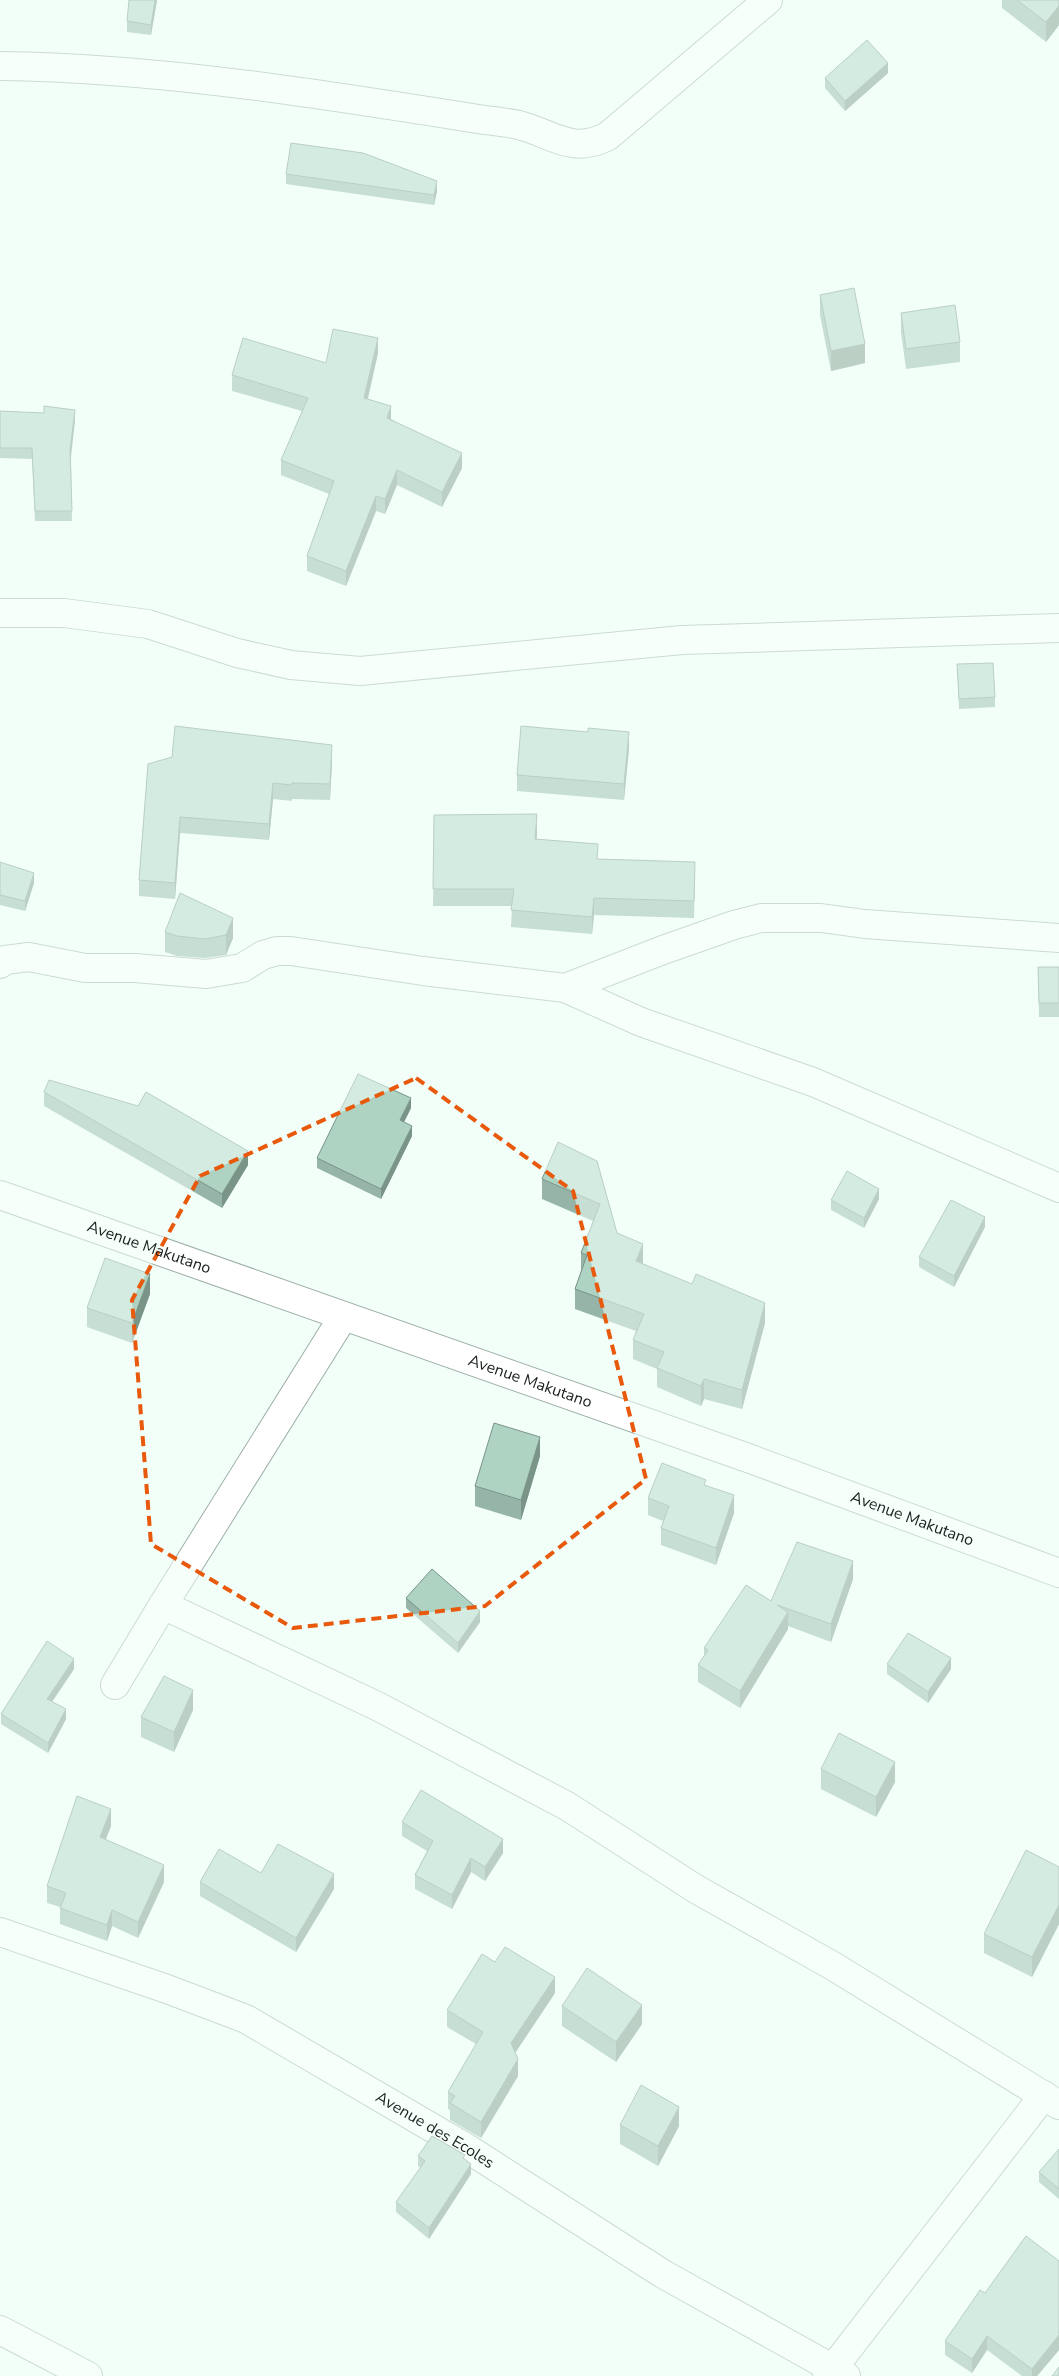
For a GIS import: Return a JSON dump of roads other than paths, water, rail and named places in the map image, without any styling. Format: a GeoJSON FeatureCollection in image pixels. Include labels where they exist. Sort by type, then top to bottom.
{"type":"FeatureCollection","features":[{"type":"Feature","properties":{"kind":"street"},"geometry":{"type":"LineString","coordinates":[[0,66],[47,67],[129,73],[334,96],[519,125],[566,143],[581,145],[596,142],[608,136],[768,0]]}},
{"type":"Feature","properties":{"kind":"street"},"geometry":{"type":"LineString","coordinates":[[0,613],[64,613],[148,624],[237,653],[291,665],[360,670],[682,640],[1059,628]]}},
{"type":"Feature","properties":{"kind":"street"},"geometry":{"type":"LineString","coordinates":[[565,988],[663,950],[734,925],[761,918],[821,918],[865,924],[1059,938]]}},
{"type":"Feature","properties":{"kind":"street"},"geometry":{"type":"LineString","coordinates":[[0,964],[5,960],[29,958],[85,968],[135,968],[206,974],[242,968],[264,955],[277,951],[291,951],[423,971],[565,988],[641,1022],[813,1082],[1059,1188]]}},
{"type":"Feature","properties":{"kind":"street","name":"Avenue Makutano"},"geometry":{"type":"LineString","coordinates":[[0,1195],[342,1317],[748,1458],[1059,1573]]}},
{"type":"Feature","properties":{"kind":"street"},"geometry":{"type":"LineString","coordinates":[[115,1685],[342,1317]]}},
{"type":"Feature","properties":{"kind":"street"},"geometry":{"type":"LineString","coordinates":[[163,1605],[377,1706],[567,1806],[696,1889],[832,1966],[1052,2100],[835,2373]]}},
{"type":"Feature","properties":{"kind":"street","name":"Avenue des Ecoles"},"geometry":{"type":"LineString","coordinates":[[0,1932],[167,1989],[246,2019],[464,2147],[663,2274],[835,2373]]}},
{"type":"Feature","properties":{"kind":"street"},"geometry":{"type":"LineString","coordinates":[[0,2330],[88,2376]]}}]}
